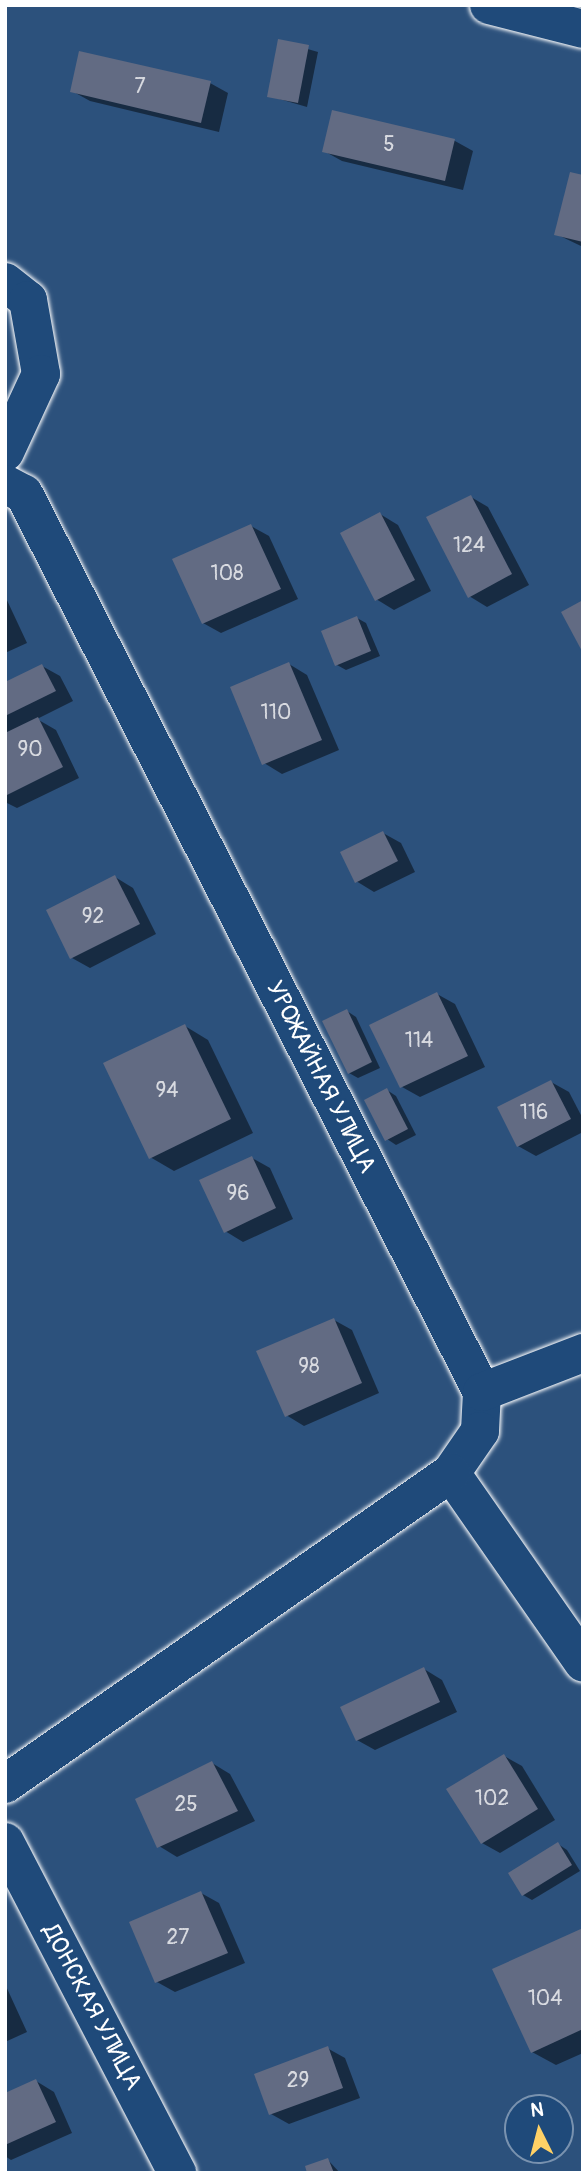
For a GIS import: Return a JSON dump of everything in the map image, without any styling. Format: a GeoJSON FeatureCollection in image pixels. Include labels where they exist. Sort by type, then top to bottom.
{"type":"FeatureCollection","features":[{"type":"Feature","properties":{"kind":"street"},"geometry":{"type":"LineString","coordinates":[[489,5],[583,29]]}},
{"type":"Feature","properties":{"kind":"street"},"geometry":{"type":"LineString","coordinates":[[5,282],[28,300],[41,374],[5,452]]}},
{"type":"Feature","properties":{"kind":"street","name":"УРОЖАЙНАЯ УЛИЦА"},"geometry":{"type":"LineString","coordinates":[[5,484],[24,494],[482,1392],[480,1431],[451,1473]]}},
{"type":"Feature","properties":{"kind":"street"},"geometry":{"type":"LineString","coordinates":[[482,1392],[583,1353]]}},
{"type":"Feature","properties":{"kind":"street"},"geometry":{"type":"LineString","coordinates":[[5,1784],[451,1473],[583,1662]]}},
{"type":"Feature","properties":{"kind":"street","name":"ДОНСКАЯ УЛИЦА"},"geometry":{"type":"LineString","coordinates":[[5,1842],[177,2173]]}},
{"type":"Feature","properties":{"kind":"building"},"geometry":{"type":"Polygon","coordinates":[[[278,39],[309,45],[298,103],[267,97],[278,39]]]}},
{"type":"Feature","properties":{"kind":"building"},"geometry":{"type":"Polygon","coordinates":[[[79,51],[211,81],[201,123],[70,92],[79,51]]]}},
{"type":"Feature","properties":{"kind":"building"},"geometry":{"type":"Polygon","coordinates":[[[332,110],[455,139],[445,181],[322,152],[332,110]]]}},
{"type":"Feature","properties":{"kind":"building"},"geometry":{"type":"Polygon","coordinates":[[[570,172],[583,175],[583,242],[554,235],[570,172]]]}},
{"type":"Feature","properties":{"kind":"building"},"geometry":{"type":"Polygon","coordinates":[[[471,495],[512,574],[468,598],[426,517],[471,495]]]}},
{"type":"Feature","properties":{"kind":"building"},"geometry":{"type":"Polygon","coordinates":[[[380,512],[415,580],[375,601],[340,533],[380,512]]]}},
{"type":"Feature","properties":{"kind":"building"},"geometry":{"type":"Polygon","coordinates":[[[251,524],[281,589],[202,624],[172,559],[251,524]]]}},
{"type":"Feature","properties":{"kind":"building"},"geometry":{"type":"Polygon","coordinates":[[[583,600],[583,653],[561,612],[583,600]]]}},
{"type":"Feature","properties":{"kind":"building"},"geometry":{"type":"Polygon","coordinates":[[[357,616],[371,651],[335,666],[321,631],[357,616]]]}},
{"type":"Feature","properties":{"kind":"building"},"geometry":{"type":"Polygon","coordinates":[[[289,662],[322,740],[262,765],[230,687],[289,662]]]}},
{"type":"Feature","properties":{"kind":"building"},"geometry":{"type":"Polygon","coordinates":[[[42,664],[56,691],[5,716],[5,682],[42,664]]]}},
{"type":"Feature","properties":{"kind":"building"},"geometry":{"type":"Polygon","coordinates":[[[38,717],[63,767],[5,796],[5,733],[38,717]]]}},
{"type":"Feature","properties":{"kind":"building"},"geometry":{"type":"Polygon","coordinates":[[[383,831],[398,861],[355,883],[340,852],[383,831]]]}},
{"type":"Feature","properties":{"kind":"building"},"geometry":{"type":"Polygon","coordinates":[[[115,875],[140,924],[70,959],[46,910],[115,875]]]}},
{"type":"Feature","properties":{"kind":"building"},"geometry":{"type":"Polygon","coordinates":[[[437,992],[468,1056],[400,1088],[369,1025],[437,992]]]}},
{"type":"Feature","properties":{"kind":"building"},"geometry":{"type":"Polygon","coordinates":[[[347,1009],[372,1062],[348,1074],[322,1021],[347,1009]]]}},
{"type":"Feature","properties":{"kind":"building"},"geometry":{"type":"Polygon","coordinates":[[[185,1024],[231,1119],[149,1159],[103,1063],[185,1024]]]}},
{"type":"Feature","properties":{"kind":"building"},"geometry":{"type":"Polygon","coordinates":[[[551,1080],[571,1119],[517,1147],[497,1107],[551,1080]]]}},
{"type":"Feature","properties":{"kind":"building"},"geometry":{"type":"Polygon","coordinates":[[[387,1088],[408,1129],[385,1141],[364,1100],[387,1088]]]}},
{"type":"Feature","properties":{"kind":"building"},"geometry":{"type":"Polygon","coordinates":[[[252,1156],[276,1208],[224,1233],[199,1180],[252,1156]]]}},
{"type":"Feature","properties":{"kind":"building"},"geometry":{"type":"Polygon","coordinates":[[[334,1318],[362,1383],[285,1417],[256,1351],[334,1318]]]}},
{"type":"Feature","properties":{"kind":"building"},"geometry":{"type":"Polygon","coordinates":[[[424,1667],[440,1702],[356,1741],[340,1707],[424,1667]]]}},
{"type":"Feature","properties":{"kind":"building"},"geometry":{"type":"Polygon","coordinates":[[[504,1754],[538,1809],[481,1844],[446,1789],[504,1754]]]}},
{"type":"Feature","properties":{"kind":"building"},"geometry":{"type":"Polygon","coordinates":[[[212,1761],[238,1811],[157,1848],[135,1799],[212,1761]]]}},
{"type":"Feature","properties":{"kind":"building"},"geometry":{"type":"Polygon","coordinates":[[[558,1842],[572,1865],[522,1896],[508,1873],[558,1842]]]}},
{"type":"Feature","properties":{"kind":"building"},"geometry":{"type":"Polygon","coordinates":[[[201,1891],[228,1953],[155,1983],[129,1922],[201,1891]]]}},
{"type":"Feature","properties":{"kind":"building"},"geometry":{"type":"Polygon","coordinates":[[[583,1928],[583,2029],[531,2053],[492,1969],[583,1928]]]}},
{"type":"Feature","properties":{"kind":"building"},"geometry":{"type":"Polygon","coordinates":[[[328,2046],[343,2088],[269,2115],[254,2074],[328,2046]]]}},
{"type":"Feature","properties":{"kind":"building"},"geometry":{"type":"Polygon","coordinates":[[[36,2079],[56,2122],[5,2145],[5,2093],[36,2079]]]}},
{"type":"Feature","properties":{"kind":"building"},"geometry":{"type":"Polygon","coordinates":[[[328,2158],[334,2173],[307,2173],[305,2166],[328,2158]]]}}]}
